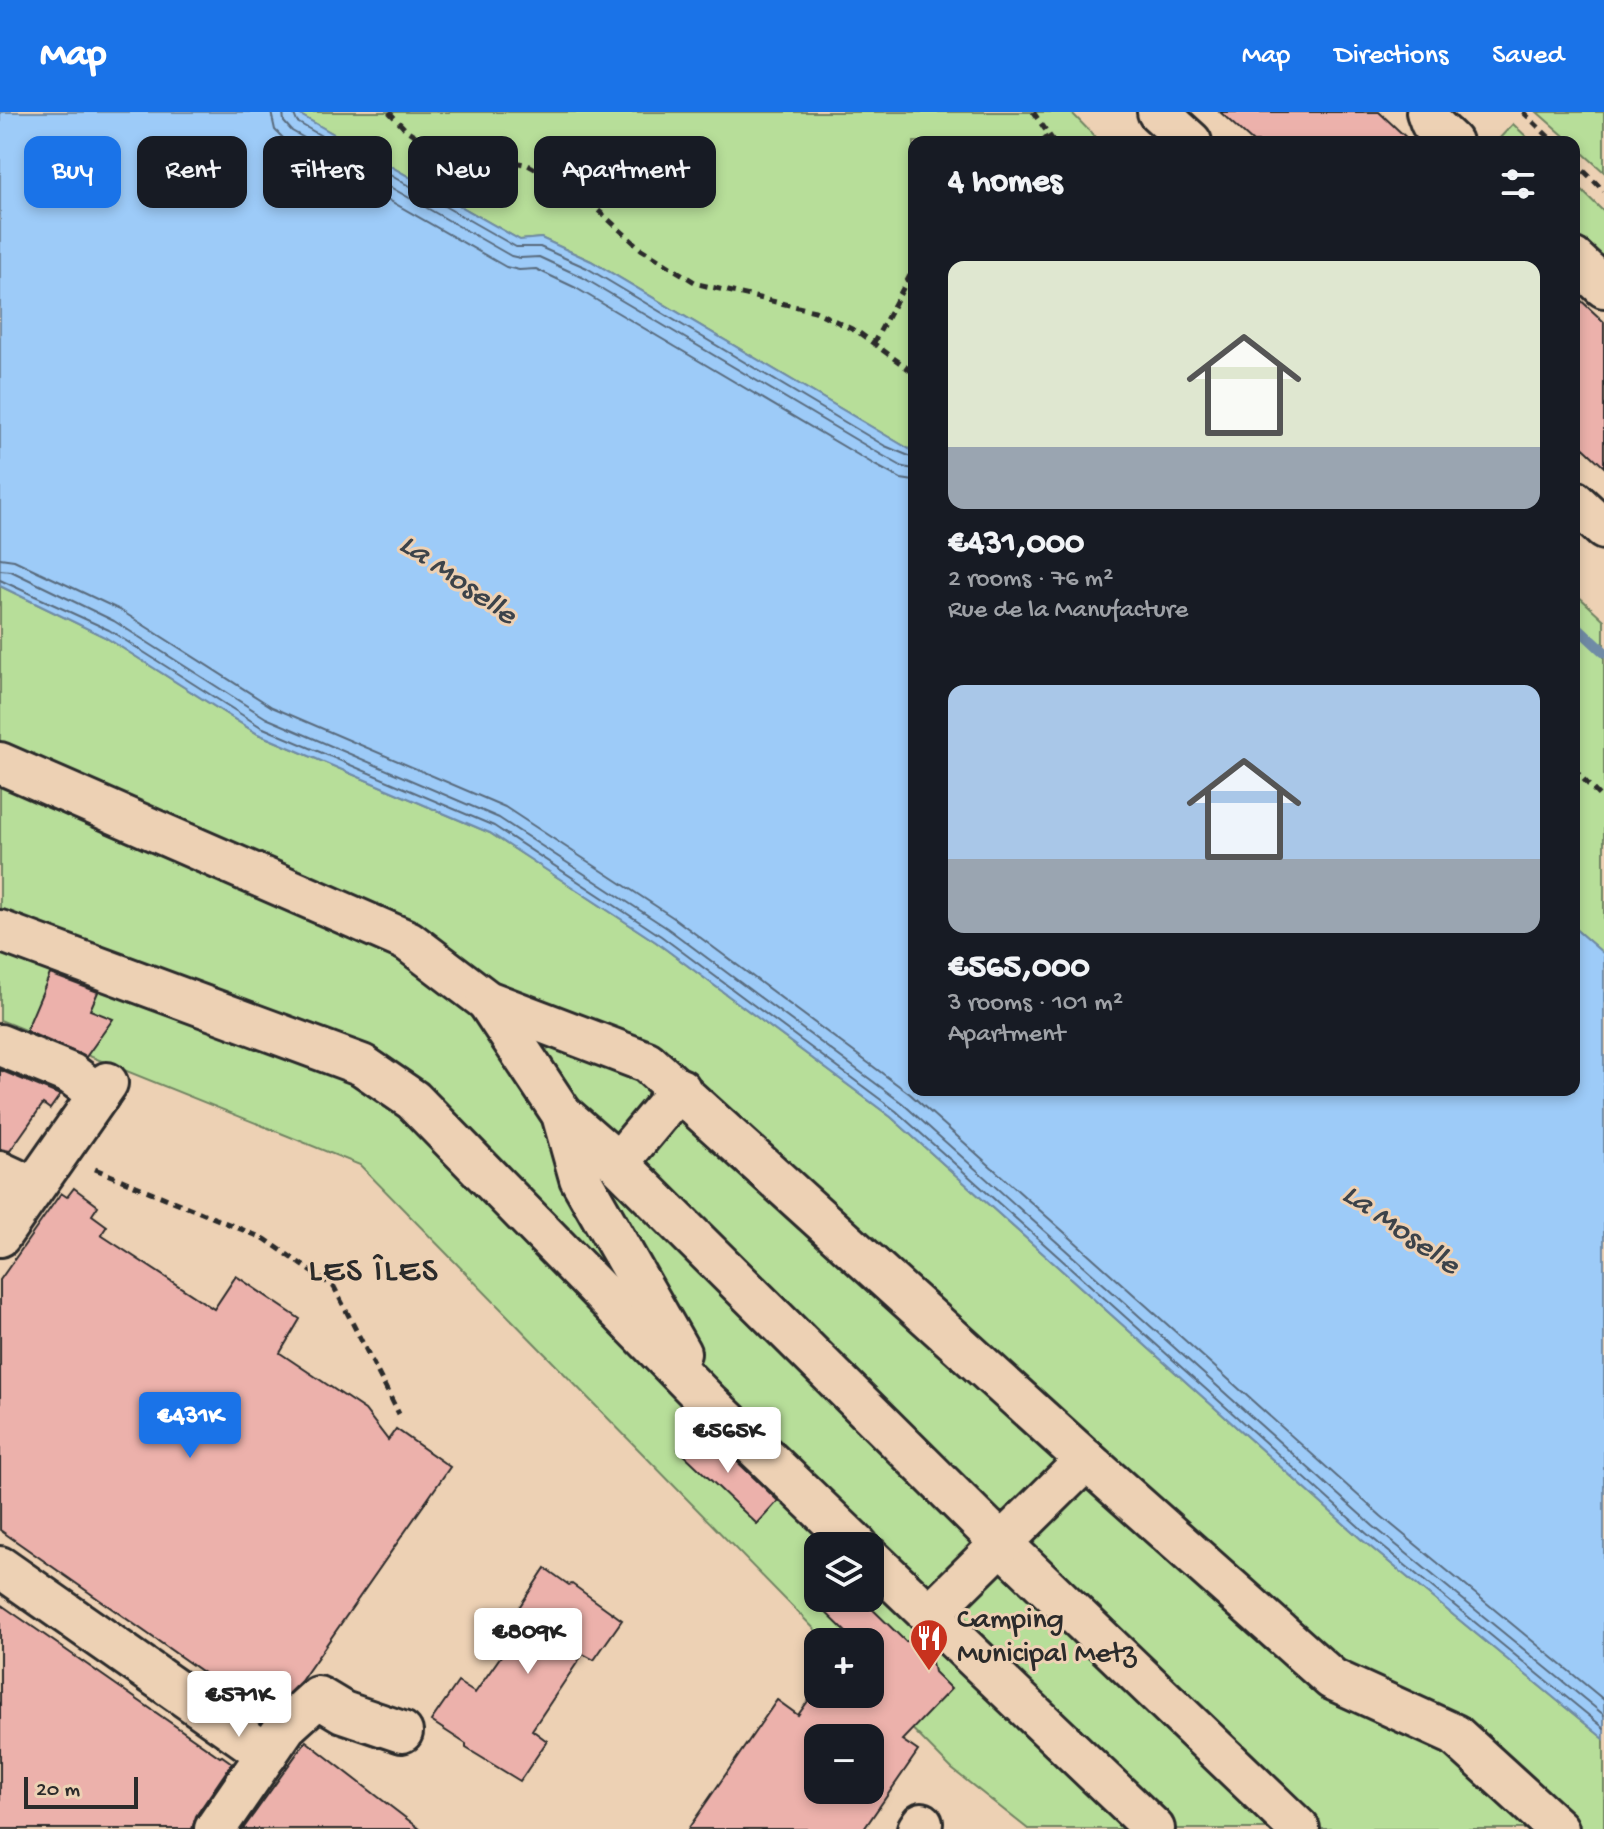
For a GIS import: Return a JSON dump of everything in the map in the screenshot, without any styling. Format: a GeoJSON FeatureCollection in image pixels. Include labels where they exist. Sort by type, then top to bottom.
{"type":"FeatureCollection","features":[{"type":"Feature","properties":{"kind":"street"},"geometry":{"type":"LineString","coordinates":[[1158,112],[1184,136]]}},
{"type":"Feature","properties":{"kind":"street"},"geometry":{"type":"LineString","coordinates":[[1427,112],[1431,123],[1445,136]]}},
{"type":"Feature","properties":{"kind":"street"},"geometry":{"type":"LineString","coordinates":[[1580,265],[1604,287]]}},
{"type":"Feature","properties":{"kind":"street"},"geometry":{"type":"LineString","coordinates":[[1580,507],[1604,529]]}},
{"type":"Feature","properties":{"kind":"street"},"geometry":{"type":"LineString","coordinates":[[0,763],[408,941],[487,1001],[647,1062],[1332,1679],[1455,1735],[1558,1829]]}},
{"type":"Feature","properties":{"kind":"street"},"geometry":{"type":"LineString","coordinates":[[0,931],[362,1065],[413,1100],[708,1402],[843,1532]]}},
{"type":"Feature","properties":{"kind":"street"},"geometry":{"type":"LineString","coordinates":[[487,1001],[562,1114],[618,1163],[1002,1544],[1299,1829]]}},
{"type":"Feature","properties":{"kind":"street"},"geometry":{"type":"LineString","coordinates":[[0,1045],[103,1089],[0,1236]]}},
{"type":"Feature","properties":{"kind":"street"},"geometry":{"type":"LineString","coordinates":[[618,1163],[680,1089]]}},
{"type":"Feature","properties":{"kind":"street"},"geometry":{"type":"LineString","coordinates":[[562,1114],[580,1178],[708,1402]]}},
{"type":"Feature","properties":{"kind":"street"},"geometry":{"type":"LineString","coordinates":[[0,1172],[15,1179],[0,1201]]}},
{"type":"Feature","properties":{"kind":"street"},"geometry":{"type":"LineString","coordinates":[[929,1615],[1086,1460]]}},
{"type":"Feature","properties":{"kind":"street"},"geometry":{"type":"LineString","coordinates":[[0,1567],[267,1754]]}},
{"type":"Feature","properties":{"kind":"street"},"geometry":{"type":"LineString","coordinates":[[884,1572],[1154,1829]]}},
{"type":"Feature","properties":{"kind":"street"},"geometry":{"type":"LineString","coordinates":[[215,1829],[286,1726],[318,1697],[343,1712],[402,1732]]}},
{"type":"Feature","properties":{"kind":"path"},"geometry":{"type":"LineString","coordinates":[[389,112],[405,129],[434,148],[528,165],[579,193],[641,249],[698,284],[815,311],[858,332],[908,369]]}},
{"type":"Feature","properties":{"kind":"path"},"geometry":{"type":"LineString","coordinates":[[1033,112],[1050,135]]}},
{"type":"Feature","properties":{"kind":"path"},"geometry":{"type":"LineString","coordinates":[[1523,112],[1548,136]]}},
{"type":"Feature","properties":{"kind":"path"},"geometry":{"type":"LineString","coordinates":[[1580,167],[1604,191]]}},
{"type":"Feature","properties":{"kind":"path"},"geometry":{"type":"LineString","coordinates":[[873,344],[908,279]]}},
{"type":"Feature","properties":{"kind":"path"},"geometry":{"type":"LineString","coordinates":[[1580,775],[1604,801]]}},
{"type":"Feature","properties":{"kind":"path"},"geometry":{"type":"LineString","coordinates":[[58,1154],[265,1239],[334,1287],[399,1414]]}},
{"type":"Feature","properties":{"kind":"green space"},"geometry":{"type":"Polygon","coordinates":[[[295,112],[1071,112],[1094,136],[908,136],[908,448],[591,261],[541,238],[520,240],[464,208],[518,208],[518,136],[408,136],[408,176],[392,167],[392,136],[337,136],[295,112]]]}},
{"type":"Feature","properties":{"kind":"green space"},"geometry":{"type":"Polygon","coordinates":[[[1537,112],[1604,112],[1604,172],[1580,150],[1580,136],[1564,136],[1537,112]]]}},
{"type":"Feature","properties":{"kind":"green space"},"geometry":{"type":"Polygon","coordinates":[[[1513,124],[1526,136],[1502,136],[1513,124]]]}},
{"type":"Feature","properties":{"kind":"green space"},"geometry":{"type":"Polygon","coordinates":[[[1580,189],[1604,212],[1604,270],[1580,247],[1580,189]]]}},
{"type":"Feature","properties":{"kind":"green space"},"geometry":{"type":"Polygon","coordinates":[[[0,586],[105,637],[258,734],[490,833],[656,942],[891,1117],[1361,1539],[1604,1739],[1604,1829],[1028,1829],[952,1769],[884,1700],[884,1628],[813,1628],[360,1165],[0,1020],[0,586]]]}},
{"type":"Feature","properties":{"kind":"green space"},"geometry":{"type":"Polygon","coordinates":[[[1580,598],[1604,620],[1604,954],[1580,933],[1580,598]]]}},
{"type":"Feature","properties":{"kind":"water","name":"La Moselle"},"geometry":{"type":"Polygon","coordinates":[[[0,112],[295,112],[337,136],[263,136],[263,208],[392,208],[392,167],[408,176],[408,208],[464,208],[520,240],[541,238],[591,261],[908,448],[908,1096],[1580,1096],[1580,933],[1604,954],[1604,1739],[1361,1539],[891,1117],[656,942],[490,833],[258,734],[105,637],[0,586],[0,112]]]}},
{"type":"Feature","properties":{"kind":"building"},"geometry":{"type":"Polygon","coordinates":[[[1220,112],[1379,112],[1405,136],[1246,136],[1220,112]]]}},
{"type":"Feature","properties":{"kind":"building"},"geometry":{"type":"Polygon","coordinates":[[[1580,300],[1604,322],[1604,467],[1580,445],[1580,300]]]}},
{"type":"Feature","properties":{"kind":"building"},"geometry":{"type":"Polygon","coordinates":[[[50,974],[98,992],[90,1010],[113,1019],[86,1057],[26,1031],[50,974]]]}},
{"type":"Feature","properties":{"kind":"building"},"geometry":{"type":"Polygon","coordinates":[[[0,1070],[60,1095],[50,1109],[43,1104],[10,1151],[0,1149],[0,1070]]]}},
{"type":"Feature","properties":{"kind":"building"},"geometry":{"type":"Polygon","coordinates":[[[74,1188],[98,1206],[92,1215],[107,1226],[101,1235],[214,1309],[236,1276],[300,1319],[280,1353],[365,1410],[388,1440],[396,1429],[450,1467],[301,1681],[265,1716],[0,1530],[0,1280],[61,1193],[67,1197],[74,1188]]]}},
{"type":"Feature","properties":{"kind":"building"},"geometry":{"type":"Polygon","coordinates":[[[700,1426],[778,1501],[757,1524],[678,1449],[700,1426]]]}},
{"type":"Feature","properties":{"kind":"building"},"geometry":{"type":"Polygon","coordinates":[[[545,1568],[622,1620],[594,1660],[583,1654],[532,1730],[547,1741],[520,1781],[466,1748],[466,1744],[431,1721],[458,1682],[475,1693],[529,1616],[518,1609],[545,1568]]]}},
{"type":"Feature","properties":{"kind":"building"},"geometry":{"type":"Polygon","coordinates":[[[0,1604],[232,1763],[196,1816],[192,1829],[0,1829],[0,1604]]]}},
{"type":"Feature","properties":{"kind":"building"},"geometry":{"type":"Polygon","coordinates":[[[825,1612],[875,1612],[905,1641],[923,1642],[930,1653],[934,1672],[951,1689],[902,1740],[918,1751],[884,1800],[884,1724],[804,1724],[804,1804],[881,1804],[864,1829],[688,1829],[777,1700],[798,1715],[804,1707],[884,1708],[884,1628],[842,1628],[825,1612]]]}},
{"type":"Feature","properties":{"kind":"building"},"geometry":{"type":"Polygon","coordinates":[[[306,1741],[377,1796],[420,1829],[243,1829],[306,1741]]]}},
{"type":"Feature","properties":{"kind":"waterway"},"geometry":{"type":"LineString","coordinates":[[1580,630],[1604,652]]}},
{"type":"Feature","properties":{"kind":"place","name":"Camping Municipal Metz"},"geometry":{"type":"Point","coordinates":[929,1672]}},
{"type":"Feature","properties":{"kind":"district","name":"LES ÎLES"},"geometry":{"type":"Point","coordinates":[374,1273]}}]}
